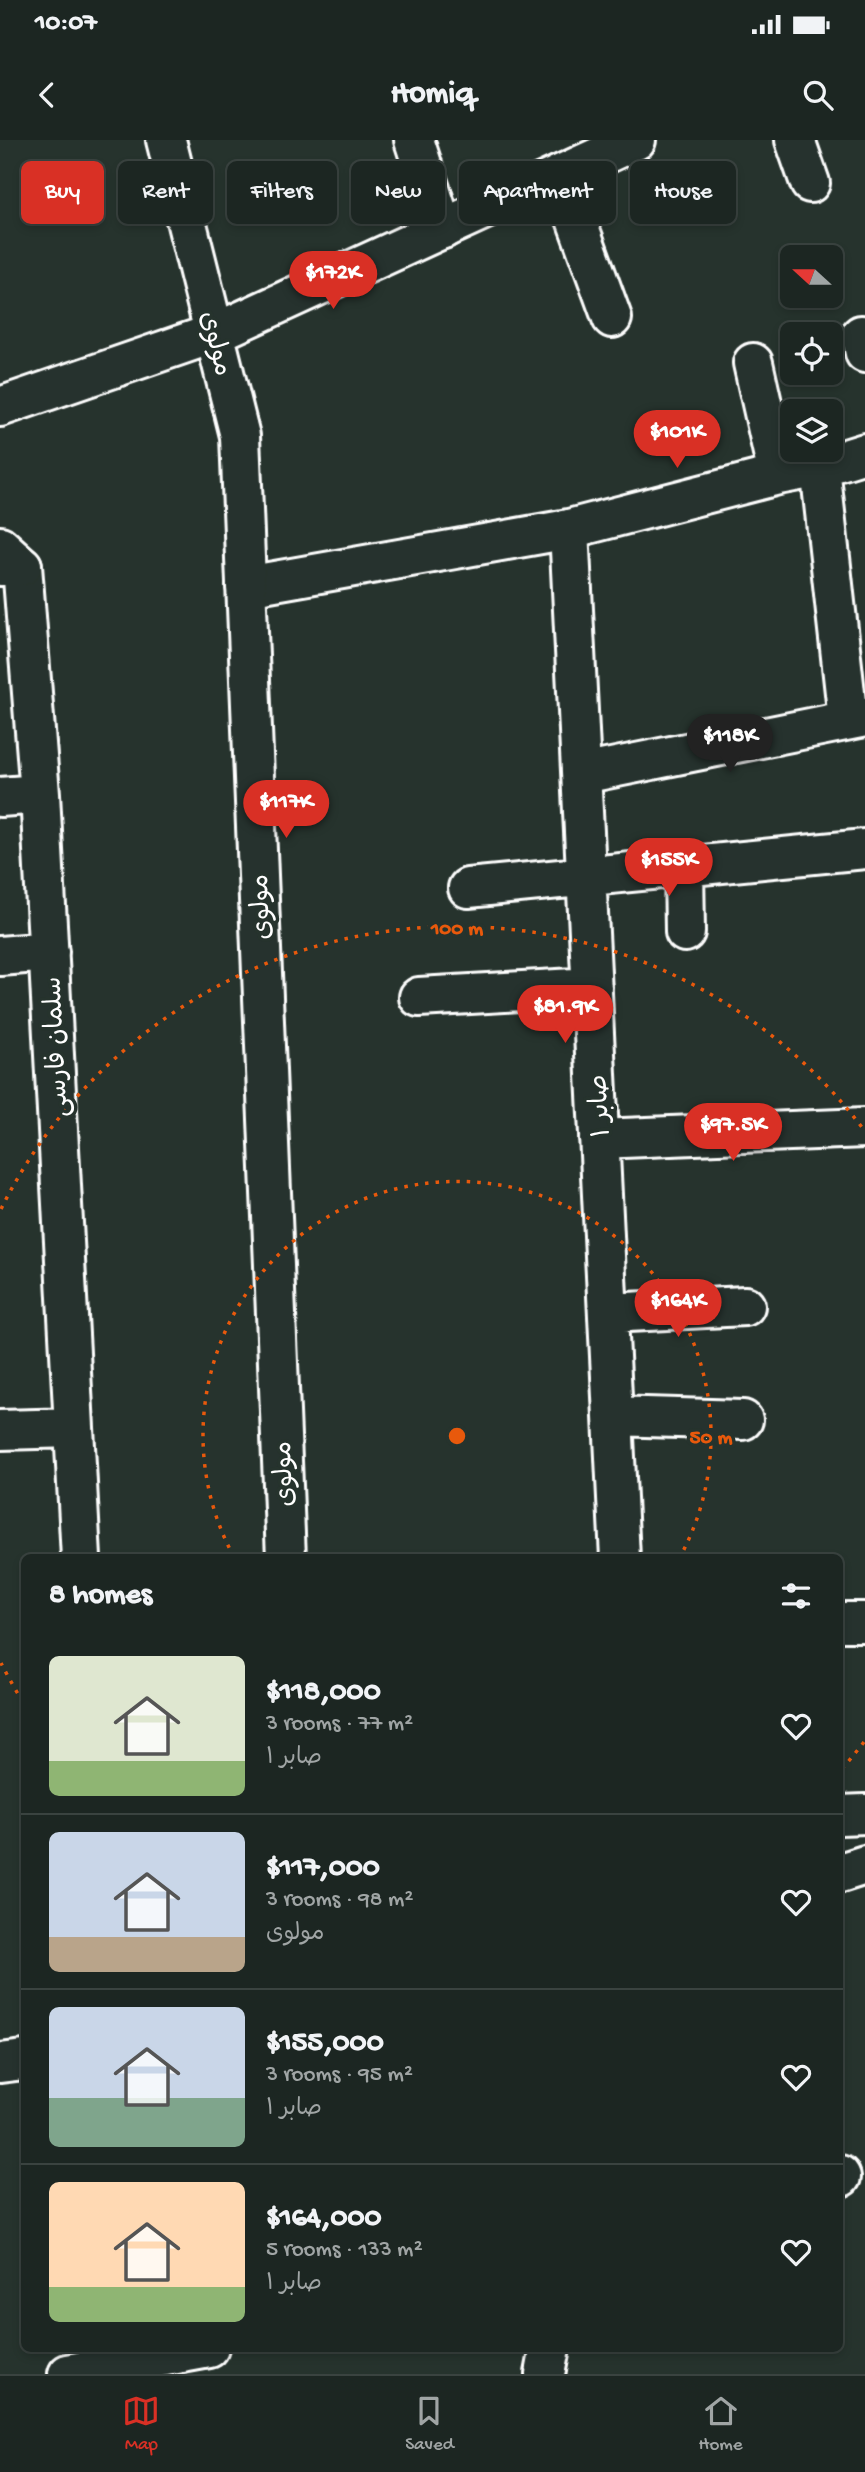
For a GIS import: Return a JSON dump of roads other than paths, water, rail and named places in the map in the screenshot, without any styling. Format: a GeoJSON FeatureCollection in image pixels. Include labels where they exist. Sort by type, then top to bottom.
{"type":"FeatureCollection","features":[{"type":"Feature","properties":{"kind":"street","name":"مولوی"},"geometry":{"type":"LineString","coordinates":[[166,140],[240,436],[286,1554]]}},
{"type":"Feature","properties":{"kind":"street"},"geometry":{"type":"LineString","coordinates":[[414,140],[443,229]]}},
{"type":"Feature","properties":{"kind":"street"},"geometry":{"type":"LineString","coordinates":[[0,407],[215,333],[443,229],[581,158],[636,140]]}},
{"type":"Feature","properties":{"kind":"street"},"geometry":{"type":"LineString","coordinates":[[795,140],[810,183]]}},
{"type":"Feature","properties":{"kind":"street"},"geometry":{"type":"LineString","coordinates":[[581,158],[612,318]]}},
{"type":"Feature","properties":{"kind":"street"},"geometry":{"type":"LineString","coordinates":[[753,363],[778,475]]}},
{"type":"Feature","properties":{"kind":"street"},"geometry":{"type":"LineString","coordinates":[[246,586],[569,529],[778,475],[820,467],[865,453]]}},
{"type":"Feature","properties":{"kind":"street"},"geometry":{"type":"LineString","coordinates":[[582,774],[857,719],[820,467]]}},
{"type":"Feature","properties":{"kind":"street","name":"صابر ۱"},"geometry":{"type":"LineString","coordinates":[[569,529],[620,1554]]}},
{"type":"Feature","properties":{"kind":"street","name":"سلمان فارسی"},"geometry":{"type":"LineString","coordinates":[[7,559],[40,794],[81,1554]]}},
{"type":"Feature","properties":{"kind":"street"},"geometry":{"type":"LineString","coordinates":[[0,797],[40,794]]}},
{"type":"Feature","properties":{"kind":"street"},"geometry":{"type":"LineString","coordinates":[[468,888],[865,849]]}},
{"type":"Feature","properties":{"kind":"street"},"geometry":{"type":"LineString","coordinates":[[684,867],[685,932]]}},
{"type":"Feature","properties":{"kind":"street"},"geometry":{"type":"LineString","coordinates":[[0,956],[49,952]]}},
{"type":"Feature","properties":{"kind":"street"},"geometry":{"type":"LineString","coordinates":[[419,997],[592,987]]}},
{"type":"Feature","properties":{"kind":"street"},"geometry":{"type":"LineString","coordinates":[[599,1139],[865,1128]]}},
{"type":"Feature","properties":{"kind":"street"},"geometry":{"type":"LineString","coordinates":[[608,1313],[745,1306]]}},
{"type":"Feature","properties":{"kind":"street"},"geometry":{"type":"LineString","coordinates":[[613,1416],[743,1420]]}},
{"type":"Feature","properties":{"kind":"street"},"geometry":{"type":"LineString","coordinates":[[0,1430],[74,1428]]}},
{"type":"Feature","properties":{"kind":"street"},"geometry":{"type":"LineString","coordinates":[[843,1622],[865,1622]]}},
{"type":"Feature","properties":{"kind":"street"},"geometry":{"type":"LineString","coordinates":[[843,1815],[865,1814]]}},
{"type":"Feature","properties":{"kind":"street"},"geometry":{"type":"LineString","coordinates":[[843,1871],[865,1865]]}},
{"type":"Feature","properties":{"kind":"street"},"geometry":{"type":"LineString","coordinates":[[0,2063],[21,2060]]}},
{"type":"Feature","properties":{"kind":"street"},"geometry":{"type":"LineString","coordinates":[[68,2374],[187,2352]]}},
{"type":"Feature","properties":{"kind":"street"},"geometry":{"type":"LineString","coordinates":[[545,2374],[549,2352]]}}]}
